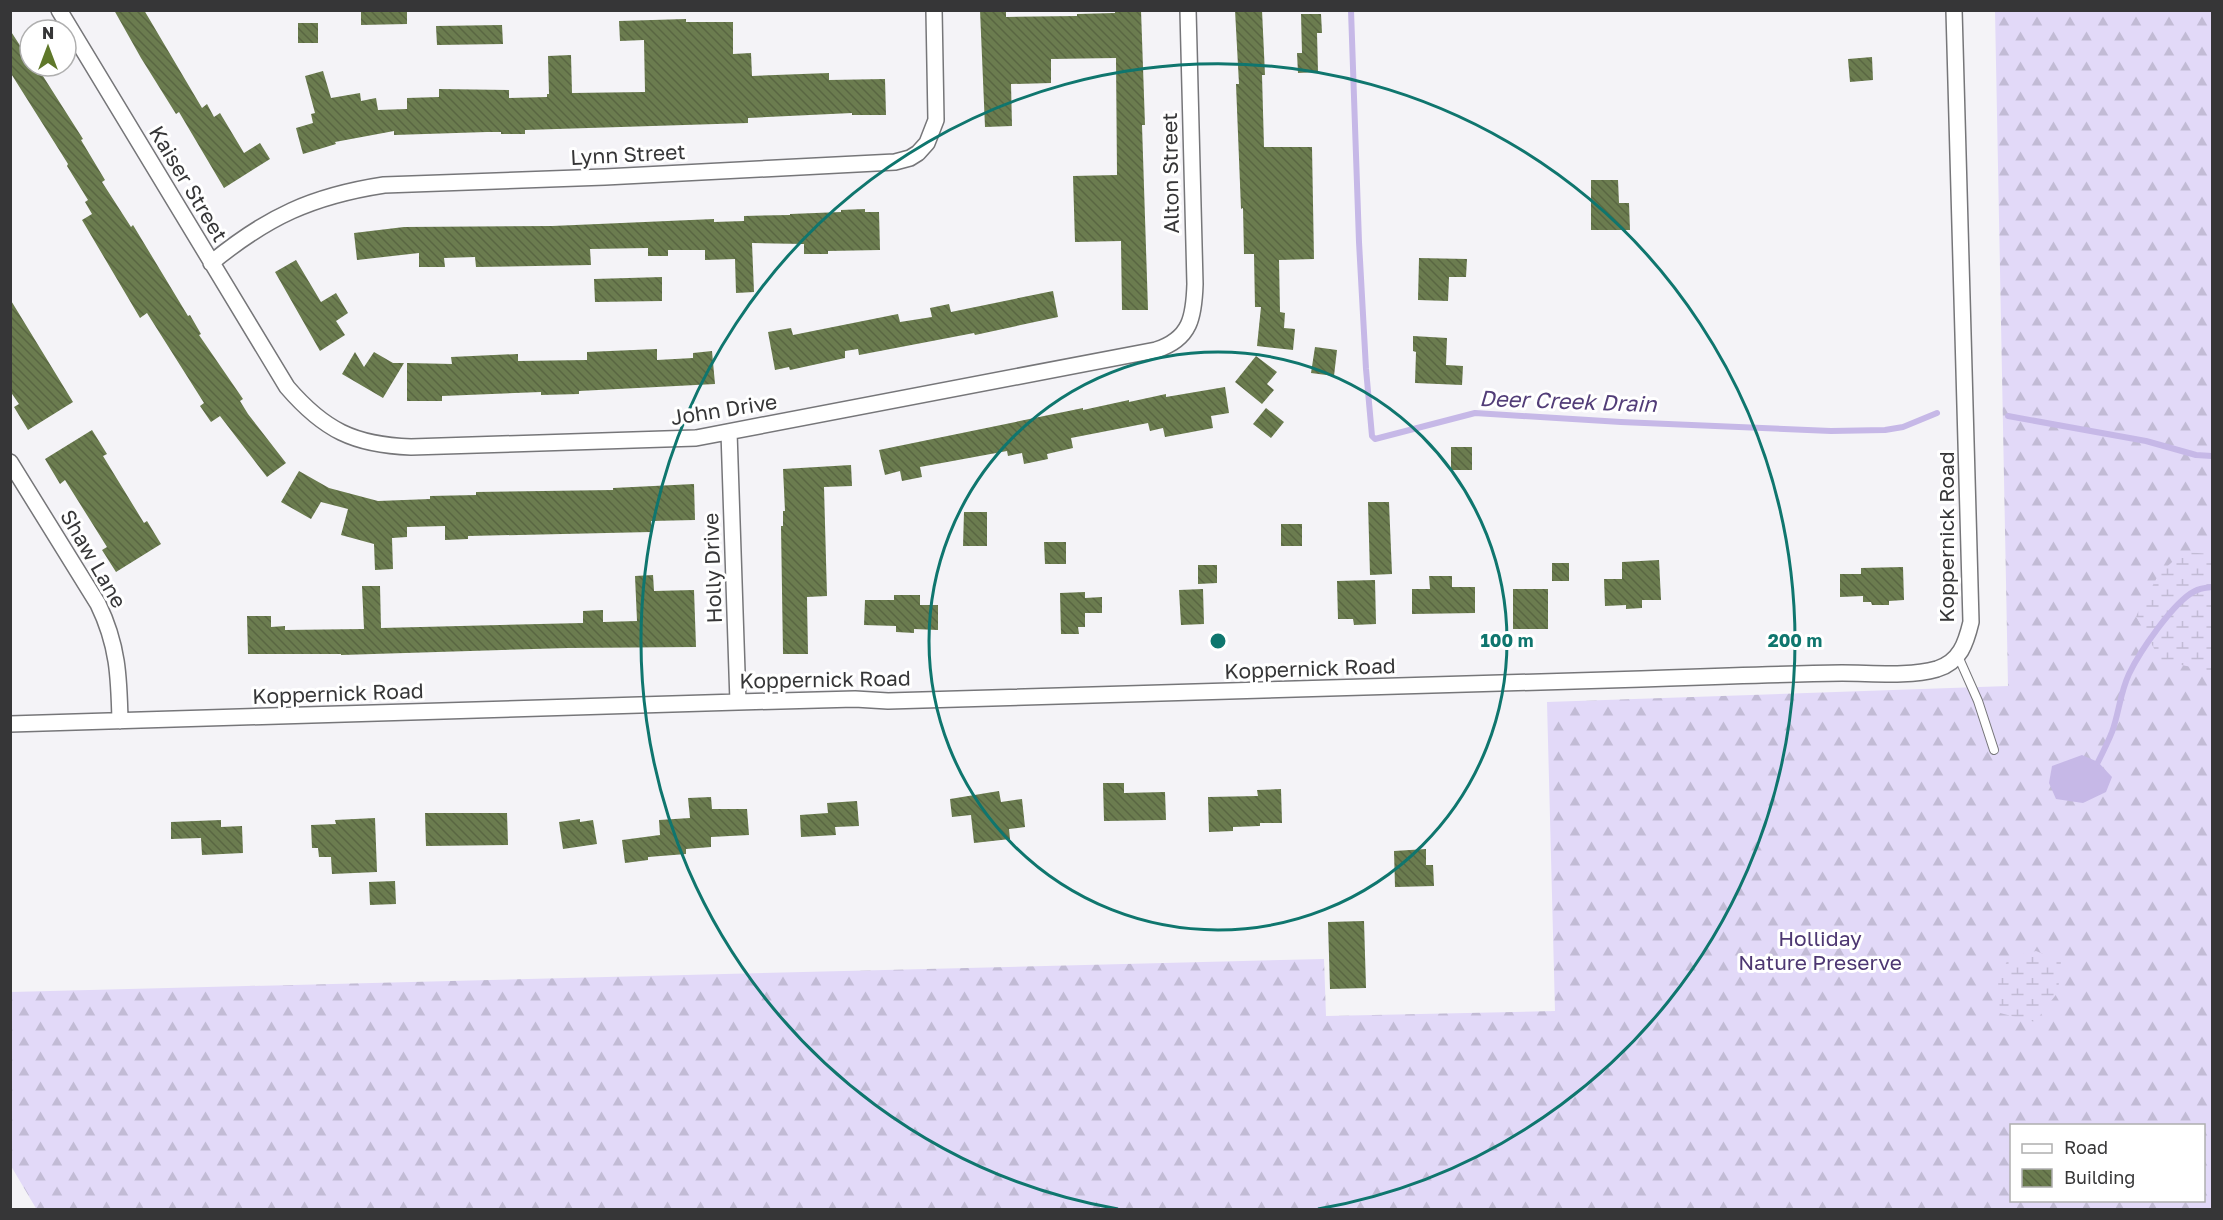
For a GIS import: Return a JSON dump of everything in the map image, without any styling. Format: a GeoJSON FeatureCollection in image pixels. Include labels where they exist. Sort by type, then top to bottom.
{"type":"FeatureCollection","features":[{"type":"Feature","properties":{"kind":"street","name":"Kaiser Street"},"geometry":{"type":"LineString","coordinates":[[59,10],[282,378]]}},
{"type":"Feature","properties":{"kind":"street","name":"Lynn Street"},"geometry":{"type":"LineString","coordinates":[[211,263],[243,237],[286,212],[325,197],[384,184],[605,177],[895,162],[910,158],[927,144],[936,120],[934,10]]}},
{"type":"Feature","properties":{"kind":"street","name":"Alton Street"},"geometry":{"type":"LineString","coordinates":[[1185,332],[1194,312],[1195,284],[1188,10]]}},
{"type":"Feature","properties":{"kind":"street","name":"Koppernick Road"},"geometry":{"type":"LineString","coordinates":[[10,724],[855,699],[888,701],[1234,693],[1766,674],[1908,673],[1943,667],[1958,656],[1965,646],[1971,622],[1954,10]]}},
{"type":"Feature","properties":{"kind":"street","name":"John Drive"},"geometry":{"type":"LineString","coordinates":[[282,378],[306,408],[330,427],[370,444],[389,446],[677,440],[1156,350],[1174,342],[1185,332]]}},
{"type":"Feature","properties":{"kind":"street","name":"Holly Drive"},"geometry":{"type":"LineString","coordinates":[[729,432],[738,702]]}},
{"type":"Feature","properties":{"kind":"street","name":"Shaw Lane"},"geometry":{"type":"LineString","coordinates":[[10,462],[98,604],[108,625],[116,651],[119,674],[120,721]]}},
{"type":"Feature","properties":{"kind":"lane"},"geometry":{"type":"LineString","coordinates":[[1958,656],[1978,701],[1994,750]]}},
{"type":"Feature","properties":{"kind":"green space","name":"Holliday Nature Preserve"},"geometry":{"type":"Polygon","coordinates":[[[1995,11],[2212,11],[2212,1209],[37,1210],[11,1166],[11,992],[1324,959],[1326,1016],[1555,1011],[1547,702],[2008,686],[1995,11]]]}},
{"type":"Feature","properties":{"kind":"green space"},"geometry":{"type":"Polygon","coordinates":[[[2183,552],[2212,554],[2212,671],[2161,661],[2136,616],[2159,574],[2183,552]]]}},
{"type":"Feature","properties":{"kind":"green space"},"geometry":{"type":"Polygon","coordinates":[[[2036,951],[2061,961],[2058,992],[2035,1022],[2000,1013],[1998,980],[2009,957],[2036,951]]]}},
{"type":"Feature","properties":{"kind":"shaded area"},"geometry":{"type":"Polygon","coordinates":[[[2082,755],[2098,762],[2112,777],[2106,792],[2083,803],[2056,799],[2049,783],[2052,766],[2082,755]]]}},
{"type":"Feature","properties":{"kind":"building"},"geometry":{"type":"Polygon","coordinates":[[[114,10],[144,10],[202,108],[207,104],[214,117],[220,113],[244,153],[260,143],[270,159],[224,188],[179,112],[176,114],[141,58],[114,10]]]}},
{"type":"Feature","properties":{"kind":"building"},"geometry":{"type":"Polygon","coordinates":[[[361,10],[407,10],[407,24],[361,25],[361,10]]]}},
{"type":"Feature","properties":{"kind":"building"},"geometry":{"type":"Polygon","coordinates":[[[980,10],[1006,10],[1006,17],[1077,16],[1077,14],[1115,13],[1115,10],[1141,10],[1148,310],[1122,310],[1121,241],[1075,242],[1073,176],[1117,175],[1116,58],[1051,59],[1051,83],[1011,84],[1012,126],[985,127],[980,10]]]}},
{"type":"Feature","properties":{"kind":"building"},"geometry":{"type":"Polygon","coordinates":[[[1235,10],[1262,10],[1265,75],[1262,75],[1264,147],[1312,147],[1314,259],[1279,260],[1280,312],[1285,313],[1284,328],[1295,329],[1293,350],[1257,346],[1261,307],[1255,307],[1254,254],[1244,254],[1243,208],[1241,209],[1235,10]]]}},
{"type":"Feature","properties":{"kind":"building"},"geometry":{"type":"Polygon","coordinates":[[[1301,14],[1321,14],[1322,33],[1317,33],[1318,72],[1298,73],[1297,53],[1302,53],[1301,14]]]}},
{"type":"Feature","properties":{"kind":"building"},"geometry":{"type":"Polygon","coordinates":[[[686,19],[686,22],[733,22],[733,54],[751,53],[752,76],[829,73],[829,80],[885,79],[886,115],[852,115],[852,113],[748,118],[748,123],[525,130],[525,134],[487,132],[394,135],[394,131],[335,142],[336,144],[303,154],[296,128],[313,123],[311,114],[315,113],[305,76],[323,71],[331,98],[360,93],[361,101],[376,98],[378,110],[407,109],[407,98],[439,97],[439,89],[509,90],[509,98],[547,97],[549,94],[548,56],[571,55],[572,93],[645,92],[644,40],[620,41],[619,21],[686,19]]]}},
{"type":"Feature","properties":{"kind":"building"},"geometry":{"type":"Polygon","coordinates":[[[298,23],[318,23],[318,43],[298,43],[298,23]]]}},
{"type":"Feature","properties":{"kind":"building"},"geometry":{"type":"Polygon","coordinates":[[[502,25],[503,44],[437,45],[436,26],[502,25]]]}},
{"type":"Feature","properties":{"kind":"building"},"geometry":{"type":"Polygon","coordinates":[[[10,30],[18,42],[18,78],[44,78],[83,139],[81,140],[105,180],[102,182],[131,227],[133,225],[188,316],[190,315],[201,334],[199,335],[243,399],[240,401],[248,414],[286,463],[267,477],[220,416],[211,422],[200,406],[204,403],[147,313],[140,318],[82,220],[92,214],[85,202],[88,200],[10,72],[10,30]]]}},
{"type":"Feature","properties":{"kind":"building"},"geometry":{"type":"Polygon","coordinates":[[[1872,57],[1873,80],[1850,82],[1848,59],[1872,57]]]}},
{"type":"Feature","properties":{"kind":"building"},"geometry":{"type":"Polygon","coordinates":[[[1591,180],[1618,180],[1619,203],[1629,203],[1630,230],[1591,230],[1591,180]]]}},
{"type":"Feature","properties":{"kind":"building"},"geometry":{"type":"Polygon","coordinates":[[[865,209],[865,212],[879,212],[880,250],[804,254],[804,244],[752,243],[754,292],[736,293],[735,259],[705,260],[705,250],[668,250],[668,256],[648,256],[648,248],[590,249],[591,265],[476,267],[475,257],[444,258],[445,267],[419,267],[419,253],[357,260],[354,233],[404,227],[552,226],[714,219],[714,222],[744,221],[744,216],[865,209]]]}},
{"type":"Feature","properties":{"kind":"building"},"geometry":{"type":"Polygon","coordinates":[[[1419,258],[1467,259],[1466,277],[1449,277],[1448,301],[1418,300],[1419,258]]]}},
{"type":"Feature","properties":{"kind":"building"},"geometry":{"type":"Polygon","coordinates":[[[296,260],[321,302],[336,293],[348,313],[336,321],[345,335],[320,351],[275,272],[296,260]]]}},
{"type":"Feature","properties":{"kind":"building"},"geometry":{"type":"Polygon","coordinates":[[[662,277],[662,301],[595,302],[594,279],[662,277]]]}},
{"type":"Feature","properties":{"kind":"building"},"geometry":{"type":"Polygon","coordinates":[[[1053,291],[1058,317],[975,335],[974,333],[859,355],[858,349],[845,351],[845,358],[790,370],[789,367],[775,370],[768,332],[791,328],[793,335],[898,314],[900,322],[932,317],[930,308],[949,304],[951,312],[1053,291]]]}},
{"type":"Feature","properties":{"kind":"building"},"geometry":{"type":"Polygon","coordinates":[[[10,299],[73,402],[28,430],[14,407],[19,404],[10,391],[10,299]]]}},
{"type":"Feature","properties":{"kind":"building"},"geometry":{"type":"Polygon","coordinates":[[[1413,336],[1447,338],[1446,365],[1463,366],[1462,385],[1415,383],[1416,352],[1413,351],[1413,336]]]}},
{"type":"Feature","properties":{"kind":"building"},"geometry":{"type":"Polygon","coordinates":[[[1315,347],[1337,350],[1334,376],[1311,373],[1315,347]]]}},
{"type":"Feature","properties":{"kind":"building"},"geometry":{"type":"Polygon","coordinates":[[[657,349],[657,360],[693,358],[693,353],[712,351],[715,384],[579,391],[579,394],[541,395],[541,392],[442,396],[442,401],[407,401],[407,363],[452,364],[451,357],[518,354],[518,361],[587,360],[587,352],[657,349]]]}},
{"type":"Feature","properties":{"kind":"building"},"geometry":{"type":"Polygon","coordinates":[[[355,352],[364,367],[374,352],[393,363],[404,363],[383,398],[342,374],[355,352]]]}},
{"type":"Feature","properties":{"kind":"building"},"geometry":{"type":"Polygon","coordinates":[[[1256,356],[1277,372],[1267,384],[1274,390],[1262,404],[1235,382],[1256,356]]]}},
{"type":"Feature","properties":{"kind":"building"},"geometry":{"type":"Polygon","coordinates":[[[1225,387],[1229,413],[1211,416],[1213,428],[1165,437],[1163,428],[1150,431],[1148,423],[1071,438],[1073,448],[1047,454],[1048,459],[1024,464],[1022,453],[1008,456],[1007,451],[920,467],[922,477],[902,481],[900,471],[885,475],[879,450],[1083,408],[1083,410],[1166,394],[1166,397],[1225,387]]]}},
{"type":"Feature","properties":{"kind":"building"},"geometry":{"type":"Polygon","coordinates":[[[1266,408],[1284,422],[1271,438],[1253,424],[1266,408]]]}},
{"type":"Feature","properties":{"kind":"building"},"geometry":{"type":"Polygon","coordinates":[[[92,430],[107,454],[103,456],[144,523],[147,521],[161,544],[116,572],[102,550],[107,547],[65,480],[60,484],[45,459],[92,430]]]}},
{"type":"Feature","properties":{"kind":"building"},"geometry":{"type":"Polygon","coordinates":[[[1451,447],[1472,447],[1472,470],[1451,470],[1451,447]]]}},
{"type":"Feature","properties":{"kind":"building"},"geometry":{"type":"Polygon","coordinates":[[[851,465],[852,486],[824,487],[827,596],[807,597],[808,654],[783,654],[781,526],[783,526],[783,511],[785,511],[783,469],[851,465]]]}},
{"type":"Feature","properties":{"kind":"building"},"geometry":{"type":"Polygon","coordinates":[[[299,471],[329,488],[378,501],[430,499],[430,496],[476,495],[476,492],[613,490],[613,488],[694,484],[695,520],[651,521],[651,532],[468,536],[468,539],[445,540],[445,526],[407,527],[407,537],[392,538],[393,569],[375,570],[374,544],[341,535],[348,509],[321,502],[311,519],[281,502],[299,471]]]}},
{"type":"Feature","properties":{"kind":"building"},"geometry":{"type":"Polygon","coordinates":[[[1368,502],[1389,502],[1392,574],[1370,575],[1368,502]]]}},
{"type":"Feature","properties":{"kind":"building"},"geometry":{"type":"Polygon","coordinates":[[[964,512],[987,512],[987,546],[963,546],[964,512]]]}},
{"type":"Feature","properties":{"kind":"building"},"geometry":{"type":"Polygon","coordinates":[[[1281,524],[1302,524],[1302,546],[1281,546],[1281,524]]]}},
{"type":"Feature","properties":{"kind":"building"},"geometry":{"type":"Polygon","coordinates":[[[1044,542],[1066,542],[1066,564],[1045,564],[1044,542]]]}},
{"type":"Feature","properties":{"kind":"building"},"geometry":{"type":"Polygon","coordinates":[[[1659,560],[1661,600],[1642,600],[1642,608],[1626,609],[1626,605],[1605,606],[1604,579],[1622,579],[1622,562],[1659,560]]]}},
{"type":"Feature","properties":{"kind":"building"},"geometry":{"type":"Polygon","coordinates":[[[1552,563],[1569,563],[1569,581],[1552,581],[1552,563]]]}},
{"type":"Feature","properties":{"kind":"building"},"geometry":{"type":"Polygon","coordinates":[[[1198,565],[1217,565],[1217,583],[1198,584],[1198,565]]]}},
{"type":"Feature","properties":{"kind":"building"},"geometry":{"type":"Polygon","coordinates":[[[1903,567],[1904,600],[1889,601],[1889,605],[1872,605],[1871,602],[1863,602],[1863,596],[1840,597],[1840,574],[1861,574],[1861,568],[1903,567]]]}},
{"type":"Feature","properties":{"kind":"building"},"geometry":{"type":"Polygon","coordinates":[[[653,575],[654,591],[694,590],[696,647],[568,648],[341,655],[248,654],[247,616],[271,616],[271,627],[285,626],[285,630],[364,629],[362,586],[380,586],[381,628],[583,623],[583,611],[603,610],[603,622],[637,621],[635,576],[653,575]]]}},
{"type":"Feature","properties":{"kind":"building"},"geometry":{"type":"Polygon","coordinates":[[[1429,576],[1452,576],[1452,587],[1475,587],[1475,613],[1412,614],[1412,589],[1430,589],[1429,576]]]}},
{"type":"Feature","properties":{"kind":"building"},"geometry":{"type":"Polygon","coordinates":[[[1375,580],[1376,624],[1354,625],[1353,619],[1338,619],[1337,581],[1375,580]]]}},
{"type":"Feature","properties":{"kind":"building"},"geometry":{"type":"Polygon","coordinates":[[[1203,589],[1204,624],[1181,625],[1179,590],[1203,589]]]}},
{"type":"Feature","properties":{"kind":"building"},"geometry":{"type":"Polygon","coordinates":[[[1513,589],[1548,589],[1548,629],[1513,629],[1513,589]]]}},
{"type":"Feature","properties":{"kind":"building"},"geometry":{"type":"Polygon","coordinates":[[[1085,592],[1085,598],[1102,597],[1102,613],[1085,613],[1085,627],[1078,627],[1079,634],[1061,634],[1060,593],[1085,592]]]}},
{"type":"Feature","properties":{"kind":"building"},"geometry":{"type":"Polygon","coordinates":[[[894,595],[920,595],[920,605],[938,605],[938,630],[914,629],[914,633],[896,632],[896,626],[864,625],[865,600],[894,600],[894,595]]]}},
{"type":"Feature","properties":{"kind":"building"},"geometry":{"type":"Polygon","coordinates":[[[1103,783],[1124,783],[1124,793],[1165,792],[1166,820],[1104,821],[1103,783]]]}},
{"type":"Feature","properties":{"kind":"building"},"geometry":{"type":"Polygon","coordinates":[[[1281,789],[1282,823],[1260,823],[1260,826],[1233,827],[1233,831],[1209,832],[1208,797],[1258,796],[1257,790],[1281,789]]]}},
{"type":"Feature","properties":{"kind":"building"},"geometry":{"type":"Polygon","coordinates":[[[999,791],[1001,802],[1022,799],[1025,827],[1009,829],[1010,839],[974,843],[971,815],[952,817],[950,799],[999,791]]]}},
{"type":"Feature","properties":{"kind":"building"},"geometry":{"type":"Polygon","coordinates":[[[711,797],[712,809],[747,809],[749,835],[711,837],[711,847],[686,849],[686,854],[648,857],[648,860],[625,863],[622,840],[660,835],[659,820],[690,818],[688,798],[711,797]]]}},
{"type":"Feature","properties":{"kind":"building"},"geometry":{"type":"Polygon","coordinates":[[[857,801],[859,826],[835,827],[836,835],[801,837],[800,815],[828,813],[827,803],[857,801]]]}},
{"type":"Feature","properties":{"kind":"building"},"geometry":{"type":"Polygon","coordinates":[[[425,813],[507,813],[508,845],[426,846],[425,813]]]}},
{"type":"Feature","properties":{"kind":"building"},"geometry":{"type":"Polygon","coordinates":[[[375,818],[377,872],[332,874],[331,857],[319,857],[318,848],[312,848],[311,825],[336,824],[335,820],[375,818]]]}},
{"type":"Feature","properties":{"kind":"building"},"geometry":{"type":"Polygon","coordinates":[[[580,819],[580,822],[593,820],[597,844],[563,849],[559,822],[580,819]]]}},
{"type":"Feature","properties":{"kind":"building"},"geometry":{"type":"Polygon","coordinates":[[[221,820],[221,827],[242,826],[243,853],[202,855],[201,838],[171,839],[171,822],[221,820]]]}},
{"type":"Feature","properties":{"kind":"building"},"geometry":{"type":"Polygon","coordinates":[[[1426,849],[1426,865],[1433,865],[1434,886],[1395,887],[1394,851],[1426,849]]]}},
{"type":"Feature","properties":{"kind":"building"},"geometry":{"type":"Polygon","coordinates":[[[395,881],[396,904],[370,905],[369,882],[395,881]]]}},
{"type":"Feature","properties":{"kind":"building"},"geometry":{"type":"Polygon","coordinates":[[[1364,921],[1366,988],[1330,989],[1328,922],[1364,921]]]}},
{"type":"Feature","properties":{"kind":"waterway","name":"Deer Creek Drain"},"geometry":{"type":"LineString","coordinates":[[1351,10],[1366,369],[1372,436],[1375,439],[1475,413],[1831,431],[1885,430],[1903,427],[1937,413]]}},
{"type":"Feature","properties":{"kind":"waterway","name":"Deer Creek Drain"},"geometry":{"type":"LineString","coordinates":[[2008,416],[2146,441],[2196,455],[2212,456]]}},
{"type":"Feature","properties":{"kind":"waterway"},"geometry":{"type":"LineString","coordinates":[[2098,762],[2112,732],[2126,681],[2140,654],[2167,617],[2186,597],[2195,591],[2212,587]]}}]}
